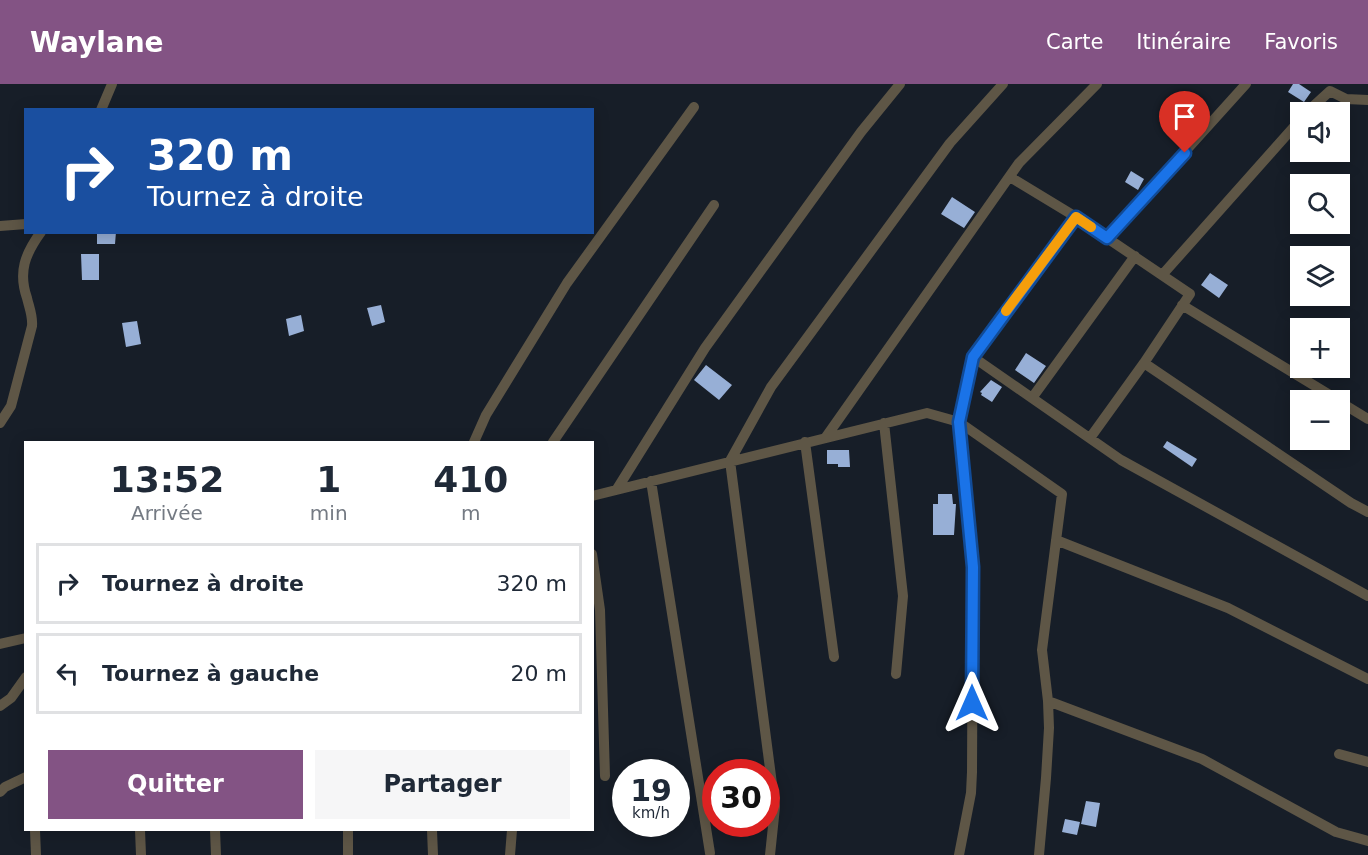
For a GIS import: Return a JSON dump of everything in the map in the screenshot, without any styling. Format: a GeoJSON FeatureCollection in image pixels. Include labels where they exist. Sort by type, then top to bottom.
{"type":"FeatureCollection","features":[{"type":"Feature","properties":{"kind":"street"},"geometry":{"type":"LineString","coordinates":[[102,108],[112,84]]}},
{"type":"Feature","properties":{"kind":"street"},"geometry":{"type":"LineString","coordinates":[[617,489],[705,348],[861,132],[900,84]]}},
{"type":"Feature","properties":{"kind":"street"},"geometry":{"type":"LineString","coordinates":[[770,855],[775,807],[730,461],[771,387],[950,143],[1003,84]]}},
{"type":"Feature","properties":{"kind":"street"},"geometry":{"type":"LineString","coordinates":[[826,437],[1019,163],[1097,84]]}},
{"type":"Feature","properties":{"kind":"street"},"geometry":{"type":"LineString","coordinates":[[1107,238],[1246,84]]}},
{"type":"Feature","properties":{"kind":"street"},"geometry":{"type":"LineString","coordinates":[[1318,102],[1330,91],[1346,99],[1368,100]]}},
{"type":"Feature","properties":{"kind":"street"},"geometry":{"type":"LineString","coordinates":[[474,441],[486,415],[567,283],[694,107]]}},
{"type":"Feature","properties":{"kind":"street"},"geometry":{"type":"LineString","coordinates":[[1163,274],[1290,131]]}},
{"type":"Feature","properties":{"kind":"street"},"geometry":{"type":"LineString","coordinates":[[1010,177],[1135,255],[1190,294],[1090,438]]}},
{"type":"Feature","properties":{"kind":"street"},"geometry":{"type":"LineString","coordinates":[[554,441],[714,205]]}},
{"type":"Feature","properties":{"kind":"street"},"geometry":{"type":"LineString","coordinates":[[959,855],[971,782],[973,578],[959,422],[973,357],[1076,217]]}},
{"type":"Feature","properties":{"kind":"street"},"geometry":{"type":"LineString","coordinates":[[0,226],[24,224]]}},
{"type":"Feature","properties":{"kind":"street"},"geometry":{"type":"LineString","coordinates":[[0,423],[11,406],[33,326],[22,275],[29,248],[40,234]]}},
{"type":"Feature","properties":{"kind":"street"},"geometry":{"type":"LineString","coordinates":[[1032,398],[1135,255]]}},
{"type":"Feature","properties":{"kind":"street"},"geometry":{"type":"LineString","coordinates":[[1182,305],[1321,390]]}},
{"type":"Feature","properties":{"kind":"street"},"geometry":{"type":"LineString","coordinates":[[973,357],[1121,460],[1368,596]]}},
{"type":"Feature","properties":{"kind":"street"},"geometry":{"type":"LineString","coordinates":[[1144,363],[1350,503],[1368,512]]}},
{"type":"Feature","properties":{"kind":"street"},"geometry":{"type":"LineString","coordinates":[[1350,408],[1368,419]]}},
{"type":"Feature","properties":{"kind":"street"},"geometry":{"type":"LineString","coordinates":[[594,495],[927,413],[959,422],[1062,494],[1042,650],[1048,701],[1046,778],[1039,855]]}},
{"type":"Feature","properties":{"kind":"street"},"geometry":{"type":"LineString","coordinates":[[884,423],[903,596],[896,674]]}},
{"type":"Feature","properties":{"kind":"street"},"geometry":{"type":"LineString","coordinates":[[805,442],[834,657]]}},
{"type":"Feature","properties":{"kind":"street"},"geometry":{"type":"LineString","coordinates":[[651,481],[710,853]]}},
{"type":"Feature","properties":{"kind":"street"},"geometry":{"type":"LineString","coordinates":[[1056,540],[1228,608],[1368,679]]}},
{"type":"Feature","properties":{"kind":"street"},"geometry":{"type":"LineString","coordinates":[[594,568],[600,610],[605,776]]}},
{"type":"Feature","properties":{"kind":"street"},"geometry":{"type":"LineString","coordinates":[[0,644],[24,638]]}},
{"type":"Feature","properties":{"kind":"street"},"geometry":{"type":"LineString","coordinates":[[0,706],[11,698],[24,679]]}},
{"type":"Feature","properties":{"kind":"street"},"geometry":{"type":"LineString","coordinates":[[1048,701],[1202,759],[1336,832],[1368,841]]}},
{"type":"Feature","properties":{"kind":"street"},"geometry":{"type":"LineString","coordinates":[[1339,754],[1368,762]]}},
{"type":"Feature","properties":{"kind":"street"},"geometry":{"type":"LineString","coordinates":[[0,792],[24,778]]}},
{"type":"Feature","properties":{"kind":"street"},"geometry":{"type":"LineString","coordinates":[[35,831],[36,855]]}},
{"type":"Feature","properties":{"kind":"street"},"geometry":{"type":"LineString","coordinates":[[140,831],[141,855]]}},
{"type":"Feature","properties":{"kind":"street"},"geometry":{"type":"LineString","coordinates":[[214,831],[216,855]]}},
{"type":"Feature","properties":{"kind":"street"},"geometry":{"type":"LineString","coordinates":[[348,831],[348,855]]}},
{"type":"Feature","properties":{"kind":"street"},"geometry":{"type":"LineString","coordinates":[[432,831],[433,855]]}},
{"type":"Feature","properties":{"kind":"street"},"geometry":{"type":"LineString","coordinates":[[510,855],[512,831]]}},
{"type":"Feature","properties":{"kind":"building"},"geometry":{"type":"Polygon","coordinates":[[[1293,84],[1299,84],[1311,92],[1304,102],[1288,92],[1293,84]]]}},
{"type":"Feature","properties":{"kind":"building"},"geometry":{"type":"Polygon","coordinates":[[[1131,171],[1144,179],[1138,190],[1125,182],[1131,171]]]}},
{"type":"Feature","properties":{"kind":"building"},"geometry":{"type":"Polygon","coordinates":[[[952,197],[975,212],[964,228],[941,214],[952,197]]]}},
{"type":"Feature","properties":{"kind":"building"},"geometry":{"type":"Polygon","coordinates":[[[97,234],[116,234],[115,244],[97,244],[97,234]]]}},
{"type":"Feature","properties":{"kind":"building"},"geometry":{"type":"Polygon","coordinates":[[[81,254],[99,254],[99,280],[82,280],[81,254]]]}},
{"type":"Feature","properties":{"kind":"building"},"geometry":{"type":"Polygon","coordinates":[[[1210,273],[1228,285],[1219,298],[1201,285],[1210,273]]]}},
{"type":"Feature","properties":{"kind":"building"},"geometry":{"type":"Polygon","coordinates":[[[381,305],[385,322],[372,326],[367,308],[381,305]]]}},
{"type":"Feature","properties":{"kind":"building"},"geometry":{"type":"Polygon","coordinates":[[[301,315],[304,331],[289,336],[286,319],[301,315]]]}},
{"type":"Feature","properties":{"kind":"building"},"geometry":{"type":"Polygon","coordinates":[[[137,321],[141,344],[126,347],[122,323],[137,321]]]}},
{"type":"Feature","properties":{"kind":"building"},"geometry":{"type":"Polygon","coordinates":[[[1026,353],[1046,366],[1034,383],[1015,370],[1026,353]]]}},
{"type":"Feature","properties":{"kind":"building"},"geometry":{"type":"Polygon","coordinates":[[[706,365],[732,385],[719,400],[694,380],[706,365]]]}},
{"type":"Feature","properties":{"kind":"building"},"geometry":{"type":"Polygon","coordinates":[[[991,380],[1002,387],[992,402],[980,392],[991,380]]]}},
{"type":"Feature","properties":{"kind":"building"},"geometry":{"type":"Polygon","coordinates":[[[1167,441],[1197,459],[1192,467],[1163,447],[1167,441]]]}},
{"type":"Feature","properties":{"kind":"building"},"geometry":{"type":"Polygon","coordinates":[[[827,450],[849,450],[850,467],[827,464],[827,450]]]}},
{"type":"Feature","properties":{"kind":"building"},"geometry":{"type":"Polygon","coordinates":[[[938,494],[952,494],[953,504],[956,504],[954,535],[933,535],[933,504],[938,504],[938,494]]]}},
{"type":"Feature","properties":{"kind":"building"},"geometry":{"type":"Polygon","coordinates":[[[1086,801],[1100,803],[1096,827],[1081,824],[1086,801]]]}},
{"type":"Feature","properties":{"kind":"building"},"geometry":{"type":"Polygon","coordinates":[[[1065,819],[1080,822],[1077,835],[1062,832],[1065,819]]]}},
{"type":"Feature","properties":{"kind":"slow traffic"},"geometry":{"type":"LineString","coordinates":[[1006,311],[1076,217],[1091,227]]}},
{"type":"Feature","properties":{"kind":"route"},"geometry":{"type":"LineString","coordinates":[[972,703],[973,567],[959,422],[973,357],[1076,217],[1107,238],[1185,153]]}}]}
